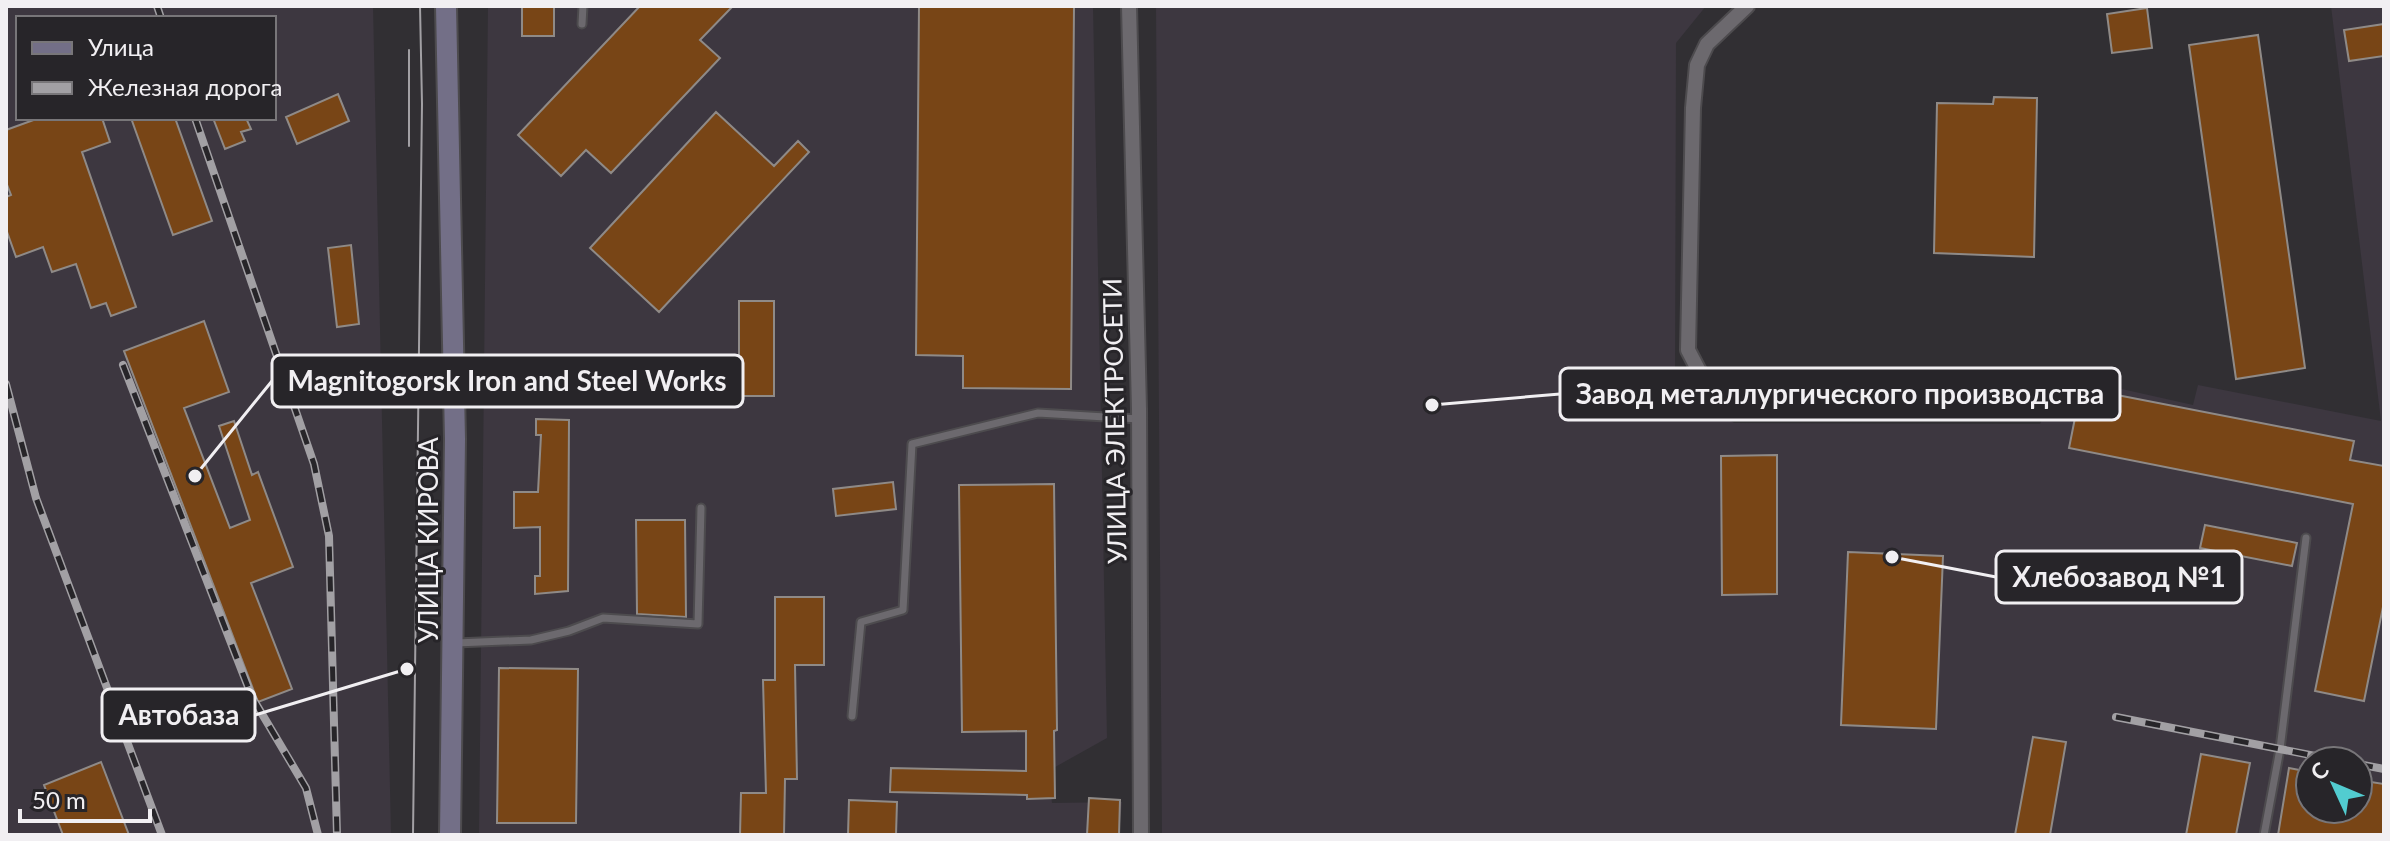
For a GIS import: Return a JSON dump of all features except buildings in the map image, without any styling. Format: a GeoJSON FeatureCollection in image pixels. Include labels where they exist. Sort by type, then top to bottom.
{"type":"FeatureCollection","features":[{"type":"Feature","properties":{"kind":"main road","name":"УЛИЦА КИРОВА"},"geometry":{"type":"LineString","coordinates":[[446,6],[455,439],[450,835]]}},
{"type":"Feature","properties":{"kind":"street","name":"УЛИЦА ЭЛЕКТРОСЕТИ"},"geometry":{"type":"LineString","coordinates":[[1129,6],[1139,419],[1141,835]]}},
{"type":"Feature","properties":{"kind":"street"},"geometry":{"type":"LineString","coordinates":[[1747,6],[1707,44],[1697,65],[1693,108],[1688,350],[1701,375],[1749,389],[1938,390]]}},
{"type":"Feature","properties":{"kind":"lane"},"geometry":{"type":"LineString","coordinates":[[582,24],[583,6]]}},
{"type":"Feature","properties":{"kind":"lane"},"geometry":{"type":"LineString","coordinates":[[852,716],[861,622],[903,610],[912,444],[1038,413],[1139,419]]}},
{"type":"Feature","properties":{"kind":"lane"},"geometry":{"type":"LineString","coordinates":[[454,643],[531,640],[569,631],[603,618],[698,624],[701,508]]}},
{"type":"Feature","properties":{"kind":"lane"},"geometry":{"type":"LineString","coordinates":[[2264,835],[2280,749],[2306,538]]}},
{"type":"Feature","properties":{"kind":"shaded area"},"geometry":{"type":"Polygon","coordinates":[[[6,6],[373,6],[391,835],[6,835],[6,6]]]}},
{"type":"Feature","properties":{"kind":"shaded area"},"geometry":{"type":"Polygon","coordinates":[[[488,6],[1093,6],[1107,738],[1048,771],[1052,803],[1122,802],[1119,835],[479,835],[488,6]]]}},
{"type":"Feature","properties":{"kind":"shaded area"},"geometry":{"type":"Polygon","coordinates":[[[1156,6],[1706,6],[1676,43],[1675,386],[1734,423],[2040,424],[2064,376],[2193,405],[2198,385],[2381,421],[2331,6],[2384,6],[2384,835],[1162,835],[1156,6]]]}},
{"type":"Feature","properties":{"kind":"tram line"},"geometry":{"type":"LineString","coordinates":[[413,835],[422,104],[420,6]]}},
{"type":"Feature","properties":{"kind":"tram line"},"geometry":{"type":"LineString","coordinates":[[409,50],[409,146]]}},
{"type":"Feature","properties":{"kind":"railway"},"geometry":{"type":"LineString","coordinates":[[157,6],[160,16]]}},
{"type":"Feature","properties":{"kind":"railway"},"geometry":{"type":"LineString","coordinates":[[196,120],[314,464],[329,536],[337,835]]}},
{"type":"Feature","properties":{"kind":"railway"},"geometry":{"type":"LineString","coordinates":[[123,365],[252,697],[306,788],[318,835]]}},
{"type":"Feature","properties":{"kind":"railway"},"geometry":{"type":"LineString","coordinates":[[6,384],[36,498],[162,835]]}},
{"type":"Feature","properties":{"kind":"railway"},"geometry":{"type":"LineString","coordinates":[[2116,717],[2294,752]]}},
{"type":"Feature","properties":{"kind":"railway"},"geometry":{"type":"LineString","coordinates":[[2374,767],[2384,769]]}},
{"type":"Feature","properties":{"kind":"place","name":"Завод металлургического производства"},"geometry":{"type":"Point","coordinates":[1432,405]}},
{"type":"Feature","properties":{"kind":"place","name":"Magnitogorsk Iron and Steel Works"},"geometry":{"type":"Point","coordinates":[195,476]}},
{"type":"Feature","properties":{"kind":"place","name":"Хлебозавод №1"},"geometry":{"type":"Point","coordinates":[1892,557]}},
{"type":"Feature","properties":{"kind":"place","name":"Автобаза"},"geometry":{"type":"Point","coordinates":[407,669]}}]}
